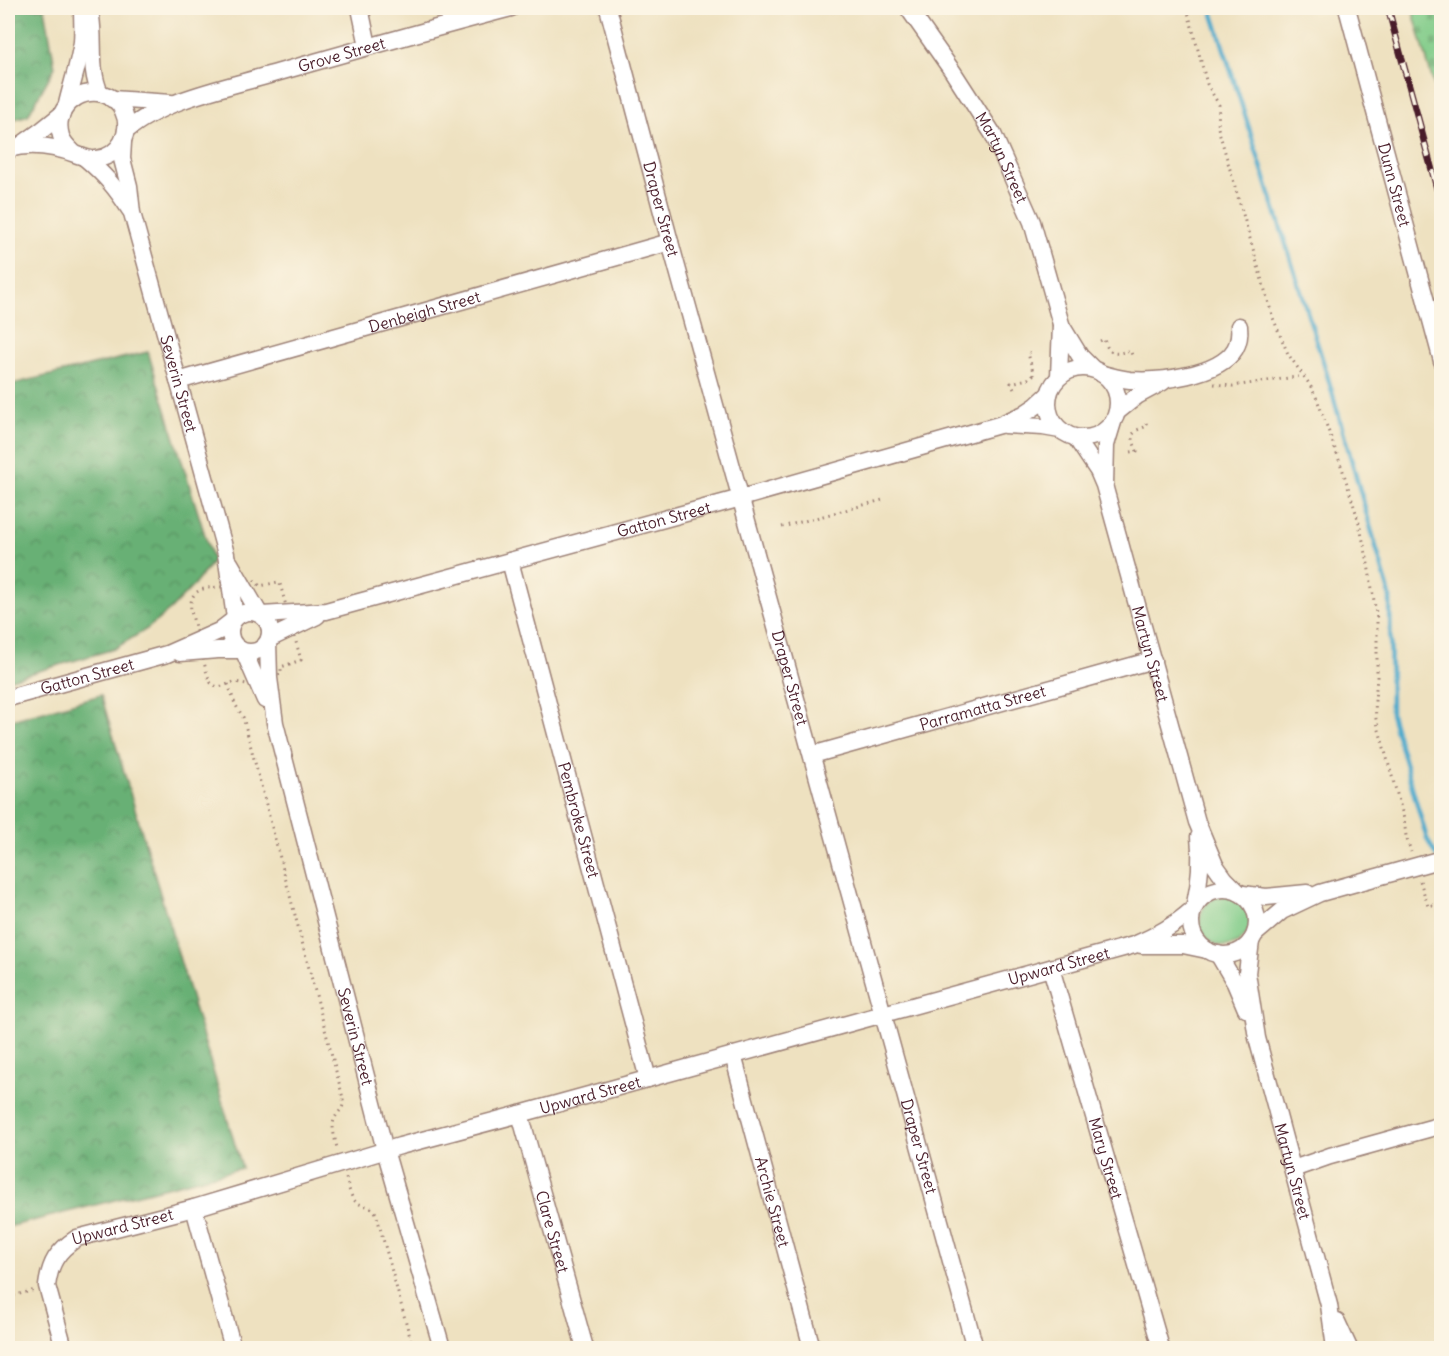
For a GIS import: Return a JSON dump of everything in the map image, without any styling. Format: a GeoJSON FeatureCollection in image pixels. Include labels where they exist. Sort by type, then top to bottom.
{"type":"FeatureCollection","features":[{"type":"Feature","properties":{"kind":"street"},"geometry":{"type":"LineString","coordinates":[[80,156],[66,146],[59,125],[79,59],[83,24],[82,8]]}},
{"type":"Feature","properties":{"kind":"street"},"geometry":{"type":"LineString","coordinates":[[90,8],[93,74],[106,96]]}},
{"type":"Feature","properties":{"kind":"street"},"geometry":{"type":"LineString","coordinates":[[360,8],[368,46]]}},
{"type":"Feature","properties":{"kind":"street","name":"Grove Street"},"geometry":{"type":"LineString","coordinates":[[124,136],[133,126],[172,104],[368,46],[511,8]]}},
{"type":"Feature","properties":{"kind":"street","name":"Draper Street"},"geometry":{"type":"LineString","coordinates":[[608,8],[670,242],[975,1348]]}},
{"type":"Feature","properties":{"kind":"street","name":"Martyn Street"},"geometry":{"type":"LineString","coordinates":[[908,8],[993,134],[1032,222],[1060,324],[1059,377]]}},
{"type":"Feature","properties":{"kind":"street","name":"Dunn Street"},"geometry":{"type":"LineString","coordinates":[[1347,8],[1442,361]]}},
{"type":"Feature","properties":{"kind":"street"},"geometry":{"type":"LineString","coordinates":[[86,93],[106,96],[116,102],[123,110],[126,120],[124,136],[116,150],[96,159],[45,146],[14,147],[42,130],[75,97],[86,93]]}},
{"type":"Feature","properties":{"kind":"street","name":"Grove Street"},"geometry":{"type":"LineString","coordinates":[[106,96],[172,104]]}},
{"type":"Feature","properties":{"kind":"street","name":"Severin Street"},"geometry":{"type":"LineString","coordinates":[[124,136],[122,159],[129,186],[132,213],[226,554],[233,620]]}},
{"type":"Feature","properties":{"kind":"street","name":"Severin Street"},"geometry":{"type":"LineString","coordinates":[[80,156],[118,190],[132,213]]}},
{"type":"Feature","properties":{"kind":"street","name":"Denbeigh Street"},"geometry":{"type":"LineString","coordinates":[[178,381],[670,242]]}},
{"type":"Feature","properties":{"kind":"street","name":"Martyn Street"},"geometry":{"type":"LineString","coordinates":[[1060,324],[1080,356],[1097,371]]}},
{"type":"Feature","properties":{"kind":"street"},"geometry":{"type":"LineString","coordinates":[[1169,379],[1128,380],[1084,368],[1075,369],[1059,377],[1053,385],[1047,404],[1049,414],[1053,423],[1068,435],[1076,438],[1097,435],[1106,430],[1115,417],[1137,396],[1169,379],[1207,369],[1231,355],[1237,346],[1239,326]]}},
{"type":"Feature","properties":{"kind":"street"},"geometry":{"type":"LineString","coordinates":[[1097,371],[1110,381],[1116,390],[1118,401],[1115,417]]}},
{"type":"Feature","properties":{"kind":"street","name":"Gatton Street"},"geometry":{"type":"LineString","coordinates":[[268,641],[326,611],[999,425],[1024,414],[1049,393]]}},
{"type":"Feature","properties":{"kind":"street","name":"Martyn Street"},"geometry":{"type":"LineString","coordinates":[[1104,485],[1106,445],[1115,417]]}},
{"type":"Feature","properties":{"kind":"street","name":"Gatton Street"},"geometry":{"type":"LineString","coordinates":[[999,425],[1060,430]]}},
{"type":"Feature","properties":{"kind":"street","name":"Martyn Street"},"geometry":{"type":"LineString","coordinates":[[1076,438],[1098,471],[1104,485],[1197,822],[1215,865],[1225,879],[1241,893]]}},
{"type":"Feature","properties":{"kind":"street","name":"Severin Street"},"geometry":{"type":"LineString","coordinates":[[226,554],[261,614]]}},
{"type":"Feature","properties":{"kind":"street","name":"Pembroke Street"},"geometry":{"type":"LineString","coordinates":[[510,561],[648,1079]]}},
{"type":"Feature","properties":{"kind":"street"},"geometry":{"type":"LineString","coordinates":[[253,611],[261,614],[267,620],[271,633],[264,647],[251,652],[243,651],[236,646],[229,631],[233,620],[246,612],[253,611]]}},
{"type":"Feature","properties":{"kind":"street","name":"Gatton Street"},"geometry":{"type":"LineString","coordinates":[[261,614],[326,611]]}},
{"type":"Feature","properties":{"kind":"street","name":"Gatton Street"},"geometry":{"type":"LineString","coordinates":[[8,698],[167,654],[219,631],[233,620]]}},
{"type":"Feature","properties":{"kind":"street","name":"Severin Street"},"geometry":{"type":"LineString","coordinates":[[268,641],[269,678],[275,723],[385,1150],[442,1348]]}},
{"type":"Feature","properties":{"kind":"street","name":"Gatton Street"},"geometry":{"type":"LineString","coordinates":[[167,654],[218,650],[243,651]]}},
{"type":"Feature","properties":{"kind":"street","name":"Severin Street"},"geometry":{"type":"LineString","coordinates":[[243,651],[275,723]]}},
{"type":"Feature","properties":{"kind":"street","name":"Parramatta Street"},"geometry":{"type":"LineString","coordinates":[[812,755],[1153,660]]}},
{"type":"Feature","properties":{"kind":"street","name":"Martyn Street"},"geometry":{"type":"LineString","coordinates":[[1194,906],[1200,884],[1201,866],[1197,822]]}},
{"type":"Feature","properties":{"kind":"street"},"geometry":{"type":"LineString","coordinates":[[1320,893],[1266,897],[1223,889],[1215,890],[1201,897],[1194,906],[1190,916],[1192,930],[1200,944],[1212,952],[1231,954],[1245,947],[1282,911],[1320,893],[1427,863]]}},
{"type":"Feature","properties":{"kind":"street"},"geometry":{"type":"LineString","coordinates":[[1241,893],[1249,900],[1256,913],[1257,926],[1253,938]]}},
{"type":"Feature","properties":{"kind":"street","name":"Upward Street"},"geometry":{"type":"LineString","coordinates":[[47,1286],[49,1270],[54,1260],[65,1246],[77,1238],[194,1208],[385,1150],[1134,945],[1172,926],[1194,906]]}},
{"type":"Feature","properties":{"kind":"street","name":"Martyn Street"},"geometry":{"type":"LineString","coordinates":[[1253,938],[1247,973],[1257,1038]]}},
{"type":"Feature","properties":{"kind":"street","name":"Upward Street"},"geometry":{"type":"LineString","coordinates":[[1134,945],[1183,945],[1212,952]]}},
{"type":"Feature","properties":{"kind":"street","name":"Martyn Street"},"geometry":{"type":"LineString","coordinates":[[1212,952],[1235,983],[1257,1038],[1329,1305],[1335,1348]]}},
{"type":"Feature","properties":{"kind":"street","name":"Mary Street"},"geometry":{"type":"LineString","coordinates":[[1051,968],[1161,1348]]}},
{"type":"Feature","properties":{"kind":"street","name":"Archie Street"},"geometry":{"type":"LineString","coordinates":[[733,1055],[812,1348]]}},
{"type":"Feature","properties":{"kind":"street","name":"Clare Street"},"geometry":{"type":"LineString","coordinates":[[520,1114],[585,1348]]}},
{"type":"Feature","properties":{"kind":"street"},"geometry":{"type":"LineString","coordinates":[[1293,1168],[1442,1125]]}},
{"type":"Feature","properties":{"kind":"street"},"geometry":{"type":"LineString","coordinates":[[194,1208],[233,1348]]}},
{"type":"Feature","properties":{"kind":"street"},"geometry":{"type":"LineString","coordinates":[[47,1286],[64,1348]]}},
{"type":"Feature","properties":{"kind":"street","name":"Martyn Street"},"geometry":{"type":"LineString","coordinates":[[1329,1305],[1349,1348]]}},
{"type":"Feature","properties":{"kind":"path"},"geometry":{"type":"LineString","coordinates":[[1187,8],[1207,84],[1219,105],[1218,128],[1269,307],[1288,354],[1313,391],[1327,424],[1362,533],[1377,619],[1376,719],[1404,819],[1406,836],[1427,863],[1428,906],[1442,903]]}},
{"type":"Feature","properties":{"kind":"path"},"geometry":{"type":"LineString","coordinates":[[1100,341],[1104,339],[1111,352],[1119,354],[1130,350],[1132,355]]}},
{"type":"Feature","properties":{"kind":"path"},"geometry":{"type":"LineString","coordinates":[[1014,389],[1011,383],[1028,379],[1033,375],[1028,353],[1034,352]]}},
{"type":"Feature","properties":{"kind":"path"},"geometry":{"type":"LineString","coordinates":[[1211,383],[1233,387],[1303,376]]}},
{"type":"Feature","properties":{"kind":"path"},"geometry":{"type":"LineString","coordinates":[[1131,452],[1137,451],[1133,434],[1137,429],[1147,426],[1145,420]]}},
{"type":"Feature","properties":{"kind":"path"},"geometry":{"type":"LineString","coordinates":[[782,527],[886,499]]}},
{"type":"Feature","properties":{"kind":"path"},"geometry":{"type":"LineString","coordinates":[[251,580],[262,587],[279,582],[287,604]]}},
{"type":"Feature","properties":{"kind":"path"},"geometry":{"type":"LineString","coordinates":[[197,632],[190,605],[194,595],[206,588],[221,587]]}},
{"type":"Feature","properties":{"kind":"path"},"geometry":{"type":"LineString","coordinates":[[277,675],[281,674],[281,667],[301,660],[295,636]]}},
{"type":"Feature","properties":{"kind":"path"},"geometry":{"type":"LineString","coordinates":[[204,659],[211,683],[217,686],[234,682],[250,683]]}},
{"type":"Feature","properties":{"kind":"path"},"geometry":{"type":"LineString","coordinates":[[228,684],[235,704],[243,717],[344,1101],[333,1123],[337,1151]]}},
{"type":"Feature","properties":{"kind":"path"},"geometry":{"type":"LineString","coordinates":[[345,1174],[352,1197],[359,1204],[369,1206],[376,1214],[413,1348]]}},
{"type":"Feature","properties":{"kind":"path"},"geometry":{"type":"LineString","coordinates":[[8,1297],[47,1286]]}},
{"type":"Feature","properties":{"kind":"green space"},"geometry":{"type":"Polygon","coordinates":[[[8,8],[45,8],[55,67],[28,115],[8,121],[8,8]]]}},
{"type":"Feature","properties":{"kind":"green space"},"geometry":{"type":"Polygon","coordinates":[[[1412,8],[1441,8],[1441,110],[1412,8]]]}},
{"type":"Feature","properties":{"kind":"green space"},"geometry":{"type":"Polygon","coordinates":[[[148,352],[213,561],[171,609],[147,629],[114,649],[8,680],[8,385],[148,352]]]}},
{"type":"Feature","properties":{"kind":"green space"},"geometry":{"type":"Polygon","coordinates":[[[101,695],[242,1168],[8,1227],[8,721],[101,695]]]}},
{"type":"Feature","properties":{"kind":"green space"},"geometry":{"type":"Polygon","coordinates":[[[1225,896],[1243,903],[1250,921],[1243,939],[1225,946],[1207,939],[1200,921],[1207,903],[1225,896]]]}},
{"type":"Feature","properties":{"kind":"waterway"},"geometry":{"type":"LineString","coordinates":[[1211,8],[1326,371],[1390,596],[1391,714],[1427,839],[1437,857]]}},
{"type":"Feature","properties":{"kind":"railway"},"geometry":{"type":"LineString","coordinates":[[1388,8],[1442,207]]}}]}
